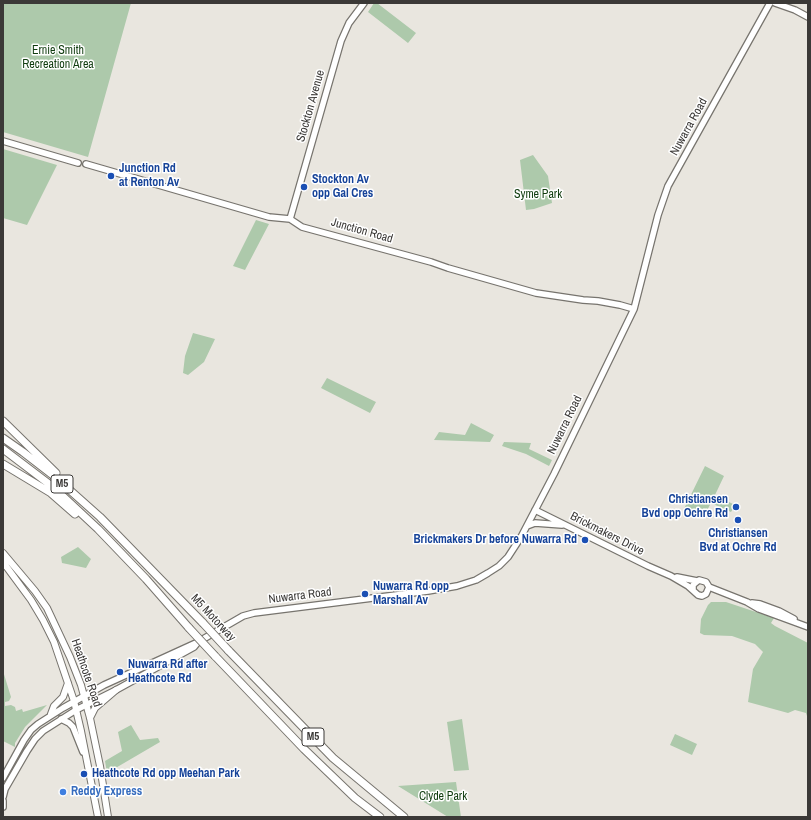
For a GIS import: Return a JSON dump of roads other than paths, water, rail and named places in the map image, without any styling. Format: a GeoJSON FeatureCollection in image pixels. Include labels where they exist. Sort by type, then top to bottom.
{"type":"FeatureCollection","features":[{"type":"Feature","properties":{"kind":"highway"},"geometry":{"type":"LineString","coordinates":[[3,421],[100,517]]}},
{"type":"Feature","properties":{"kind":"highway","name":"M5 Motorway"},"geometry":{"type":"LineString","coordinates":[[3,438],[54,476],[100,517],[333,758],[404,817]]}},
{"type":"Feature","properties":{"kind":"highway","name":"M5 Motorway"},"geometry":{"type":"LineString","coordinates":[[3,449],[53,487],[98,529],[146,579],[215,656],[304,749],[355,798],[380,817]]}},
{"type":"Feature","properties":{"kind":"highway"},"geometry":{"type":"LineString","coordinates":[[3,464],[51,493],[87,524],[122,559],[146,579]]}},
{"type":"Feature","properties":{"kind":"main road","name":"Stockton Avenue"},"geometry":{"type":"LineString","coordinates":[[290,219],[341,41],[349,23],[364,3]]}},
{"type":"Feature","properties":{"kind":"main road","name":"Nuwarra Road"},"geometry":{"type":"LineString","coordinates":[[3,778],[31,730],[51,714],[164,656],[198,642],[243,616],[254,613],[457,586],[476,580],[499,566],[508,556],[527,526],[634,310],[658,215],[668,186],[770,3]]}},
{"type":"Feature","properties":{"kind":"main road"},"geometry":{"type":"LineString","coordinates":[[775,3],[795,10],[808,17]]}},
{"type":"Feature","properties":{"kind":"main road","name":"Junction Road"},"geometry":{"type":"LineString","coordinates":[[3,141],[78,163],[81,167],[84,167],[86,164],[269,217],[290,219],[302,226],[536,292],[605,302],[634,310]]}},
{"type":"Feature","properties":{"kind":"main road","name":"Brickmakers Drive"},"geometry":{"type":"LineString","coordinates":[[535,510],[671,576],[693,590]]}},
{"type":"Feature","properties":{"kind":"main road"},"geometry":{"type":"LineString","coordinates":[[527,526],[534,523],[566,525]]}},
{"type":"Feature","properties":{"kind":"main road","name":"Heathcote Road"},"geometry":{"type":"LineString","coordinates":[[3,553],[35,591],[47,608],[68,652],[84,696],[90,718],[100,766],[108,817]]}},
{"type":"Feature","properties":{"kind":"main road","name":"Heathcote Road"},"geometry":{"type":"LineString","coordinates":[[4,564],[31,600],[54,642],[74,702],[90,771],[98,817]]}},
{"type":"Feature","properties":{"kind":"main road","name":"Brickmakers Drive"},"geometry":{"type":"LineString","coordinates":[[671,576],[697,581]]}},
{"type":"Feature","properties":{"kind":"main road"},"geometry":{"type":"LineString","coordinates":[[724,594],[706,594],[698,596],[693,590],[693,585],[697,581],[704,581],[708,587],[746,602],[759,609],[805,626]]}},
{"type":"Feature","properties":{"kind":"main road"},"geometry":{"type":"LineString","coordinates":[[706,594],[708,587]]}},
{"type":"Feature","properties":{"kind":"main road","name":"Nuwarra Road"},"geometry":{"type":"LineString","coordinates":[[3,797],[7,784],[35,739],[43,731],[76,710],[194,647],[198,642]]}},
{"type":"Feature","properties":{"kind":"main road"},"geometry":{"type":"LineString","coordinates":[[51,714],[54,706],[63,697],[68,683]]}},
{"type":"Feature","properties":{"kind":"main road"},"geometry":{"type":"LineString","coordinates":[[90,718],[95,708],[116,690]]}},
{"type":"Feature","properties":{"kind":"main road"},"geometry":{"type":"LineString","coordinates":[[60,719],[69,723],[73,727],[90,771]]}},
{"type":"Feature","properties":{"kind":"main road"},"geometry":{"type":"LineString","coordinates":[[3,801],[3,807]]}},
{"type":"Feature","properties":{"kind":"place","name":"Junction Rd at Renton Av"},"geometry":{"type":"Point","coordinates":[111,176]}},
{"type":"Feature","properties":{"kind":"place","name":"Stockton Av opp Gal Cres"},"geometry":{"type":"Point","coordinates":[304,187]}},
{"type":"Feature","properties":{"kind":"place","name":"Christiansen Bvd opp Ochre Rd"},"geometry":{"type":"Point","coordinates":[736,507]}},
{"type":"Feature","properties":{"kind":"place","name":"Christiansen Bvd at Ochre Rd"},"geometry":{"type":"Point","coordinates":[738,520]}},
{"type":"Feature","properties":{"kind":"place","name":"Brickmakers Dr before Nuwarra Rd"},"geometry":{"type":"Point","coordinates":[585,540]}},
{"type":"Feature","properties":{"kind":"place","name":"Nuwarra Rd opp Marshall Av"},"geometry":{"type":"Point","coordinates":[365,594]}},
{"type":"Feature","properties":{"kind":"place","name":"Nuwarra Rd after Heathcote Rd"},"geometry":{"type":"Point","coordinates":[120,672]}},
{"type":"Feature","properties":{"kind":"place","name":"Heathcote Rd opp Meehan Park"},"geometry":{"type":"Point","coordinates":[84,774]}},
{"type":"Feature","properties":{"kind":"place","name":"Reddy Express"},"geometry":{"type":"Point","coordinates":[63,792]}},
{"type":"Feature","properties":{"kind":"park label","name":"Ernie Smith Recreation Area"},"geometry":{"type":"Point","coordinates":[58,58]}},
{"type":"Feature","properties":{"kind":"park label","name":"Syme Park"},"geometry":{"type":"Point","coordinates":[538,195]}},
{"type":"Feature","properties":{"kind":"park label","name":"Clyde Park"},"geometry":{"type":"Point","coordinates":[443,797]}}]}
